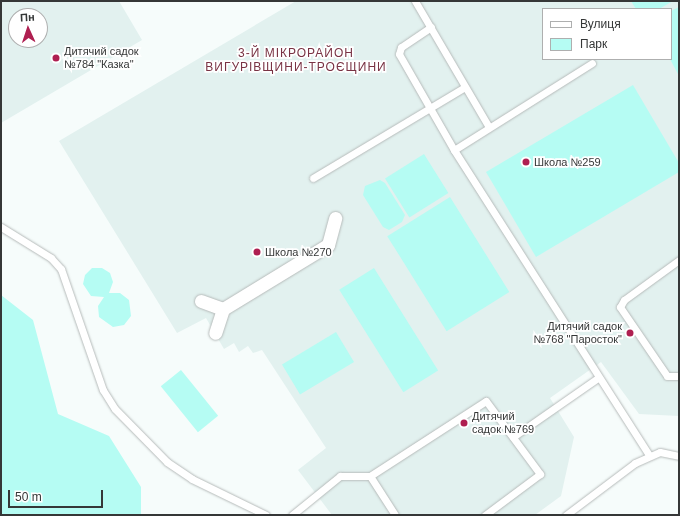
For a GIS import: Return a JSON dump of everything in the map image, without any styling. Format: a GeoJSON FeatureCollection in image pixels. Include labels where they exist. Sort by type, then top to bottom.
{"type":"FeatureCollection","features":[{"type":"Feature","properties":{"kind":"street"},"geometry":{"type":"LineString","coordinates":[[215,333],[223,309],[328,245],[336,218]]}},
{"type":"Feature","properties":{"kind":"street"},"geometry":{"type":"LineString","coordinates":[[201,301],[223,309]]}},
{"type":"Feature","properties":{"kind":"lane"},"geometry":{"type":"LineString","coordinates":[[415,1],[489,127]]}},
{"type":"Feature","properties":{"kind":"lane"},"geometry":{"type":"LineString","coordinates":[[431,27],[399,52],[454,150],[598,378],[650,456]]}},
{"type":"Feature","properties":{"kind":"lane"},"geometry":{"type":"LineString","coordinates":[[454,150],[592,63]]}},
{"type":"Feature","properties":{"kind":"lane"},"geometry":{"type":"LineString","coordinates":[[313,178],[465,87]]}},
{"type":"Feature","properties":{"kind":"lane"},"geometry":{"type":"LineString","coordinates":[[1,227],[51,258],[61,269],[103,390],[115,409],[167,462],[192,479],[266,515]]}},
{"type":"Feature","properties":{"kind":"lane"},"geometry":{"type":"LineString","coordinates":[[679,260],[624,300],[620,307],[667,376],[679,376]]}},
{"type":"Feature","properties":{"kind":"lane"},"geometry":{"type":"LineString","coordinates":[[513,437],[598,378]]}},
{"type":"Feature","properties":{"kind":"lane"},"geometry":{"type":"LineString","coordinates":[[292,515],[340,476],[370,476],[486,401],[540,474],[485,515]]}},
{"type":"Feature","properties":{"kind":"lane"},"geometry":{"type":"LineString","coordinates":[[566,515],[614,476],[650,456],[670,452],[679,456]]}},
{"type":"Feature","properties":{"kind":"lane"},"geometry":{"type":"LineString","coordinates":[[370,476],[395,515]]}},
{"type":"Feature","properties":{"kind":"shaded area","name":"Дитячий садок №784 \"Казка\""},"geometry":{"type":"Polygon","coordinates":[[[1,1],[119,1],[142,40],[1,123],[1,1]]]}},
{"type":"Feature","properties":{"kind":"shaded area"},"geometry":{"type":"Polygon","coordinates":[[[296,1],[679,1],[679,416],[639,414],[601,362],[550,398],[574,437],[561,496],[535,515],[332,515],[298,470],[326,448],[262,350],[253,353],[248,346],[239,352],[234,343],[224,349],[206,318],[177,333],[59,141],[296,1]]]}},
{"type":"Feature","properties":{"kind":"green space"},"geometry":{"type":"Polygon","coordinates":[[[631,1],[673,1],[661,8],[635,8],[631,1]]]}},
{"type":"Feature","properties":{"kind":"green space"},"geometry":{"type":"Polygon","coordinates":[[[679,7],[679,76],[671,60],[672,60],[672,10],[679,7]]]}},
{"type":"Feature","properties":{"kind":"green space"},"geometry":{"type":"Polygon","coordinates":[[[633,85],[679,163],[679,172],[536,257],[486,172],[633,85]]]}},
{"type":"Feature","properties":{"kind":"green space"},"geometry":{"type":"Polygon","coordinates":[[[424,154],[448,193],[409,217],[385,178],[424,154]]]}},
{"type":"Feature","properties":{"kind":"green space"},"geometry":{"type":"Polygon","coordinates":[[[380,180],[385,183],[405,215],[402,222],[389,230],[383,227],[363,195],[365,186],[380,180]]]}},
{"type":"Feature","properties":{"kind":"green space"},"geometry":{"type":"Polygon","coordinates":[[[450,197],[509,292],[447,331],[387,236],[450,197]]]}},
{"type":"Feature","properties":{"kind":"green space"},"geometry":{"type":"Polygon","coordinates":[[[92,268],[102,268],[110,273],[113,282],[109,293],[120,293],[129,300],[131,316],[124,325],[113,327],[99,317],[98,306],[104,297],[91,296],[83,284],[85,275],[92,268]]]}},
{"type":"Feature","properties":{"kind":"green space"},"geometry":{"type":"Polygon","coordinates":[[[374,268],[438,371],[403,392],[339,290],[374,268]]]}},
{"type":"Feature","properties":{"kind":"green space"},"geometry":{"type":"Polygon","coordinates":[[[1,295],[33,320],[58,414],[109,436],[141,487],[141,515],[1,515],[1,295]]]}},
{"type":"Feature","properties":{"kind":"green space"},"geometry":{"type":"Polygon","coordinates":[[[336,332],[354,362],[300,394],[282,364],[336,332]]]}},
{"type":"Feature","properties":{"kind":"green space"},"geometry":{"type":"Polygon","coordinates":[[[181,370],[218,416],[198,432],[161,386],[181,370]]]}},
{"type":"Feature","properties":{"kind":"place","name":"Дитячий садок №784 \"Казка\""},"geometry":{"type":"Point","coordinates":[56,58]}},
{"type":"Feature","properties":{"kind":"place","name":"Школа №259"},"geometry":{"type":"Point","coordinates":[526,162]}},
{"type":"Feature","properties":{"kind":"place","name":"Школа №270"},"geometry":{"type":"Point","coordinates":[257,252]}},
{"type":"Feature","properties":{"kind":"place","name":"Дитячий садок №768 \"Паросток\""},"geometry":{"type":"Point","coordinates":[630,333]}},
{"type":"Feature","properties":{"kind":"place","name":"Дитячий садок №769"},"geometry":{"type":"Point","coordinates":[464,423]}},
{"type":"Feature","properties":{"kind":"district","name":"3-Й МІКРОРАЙОН ВИГУРІВЩИНИ-ТРОЄЩИНИ"},"geometry":{"type":"Point","coordinates":[296,61]}}]}
